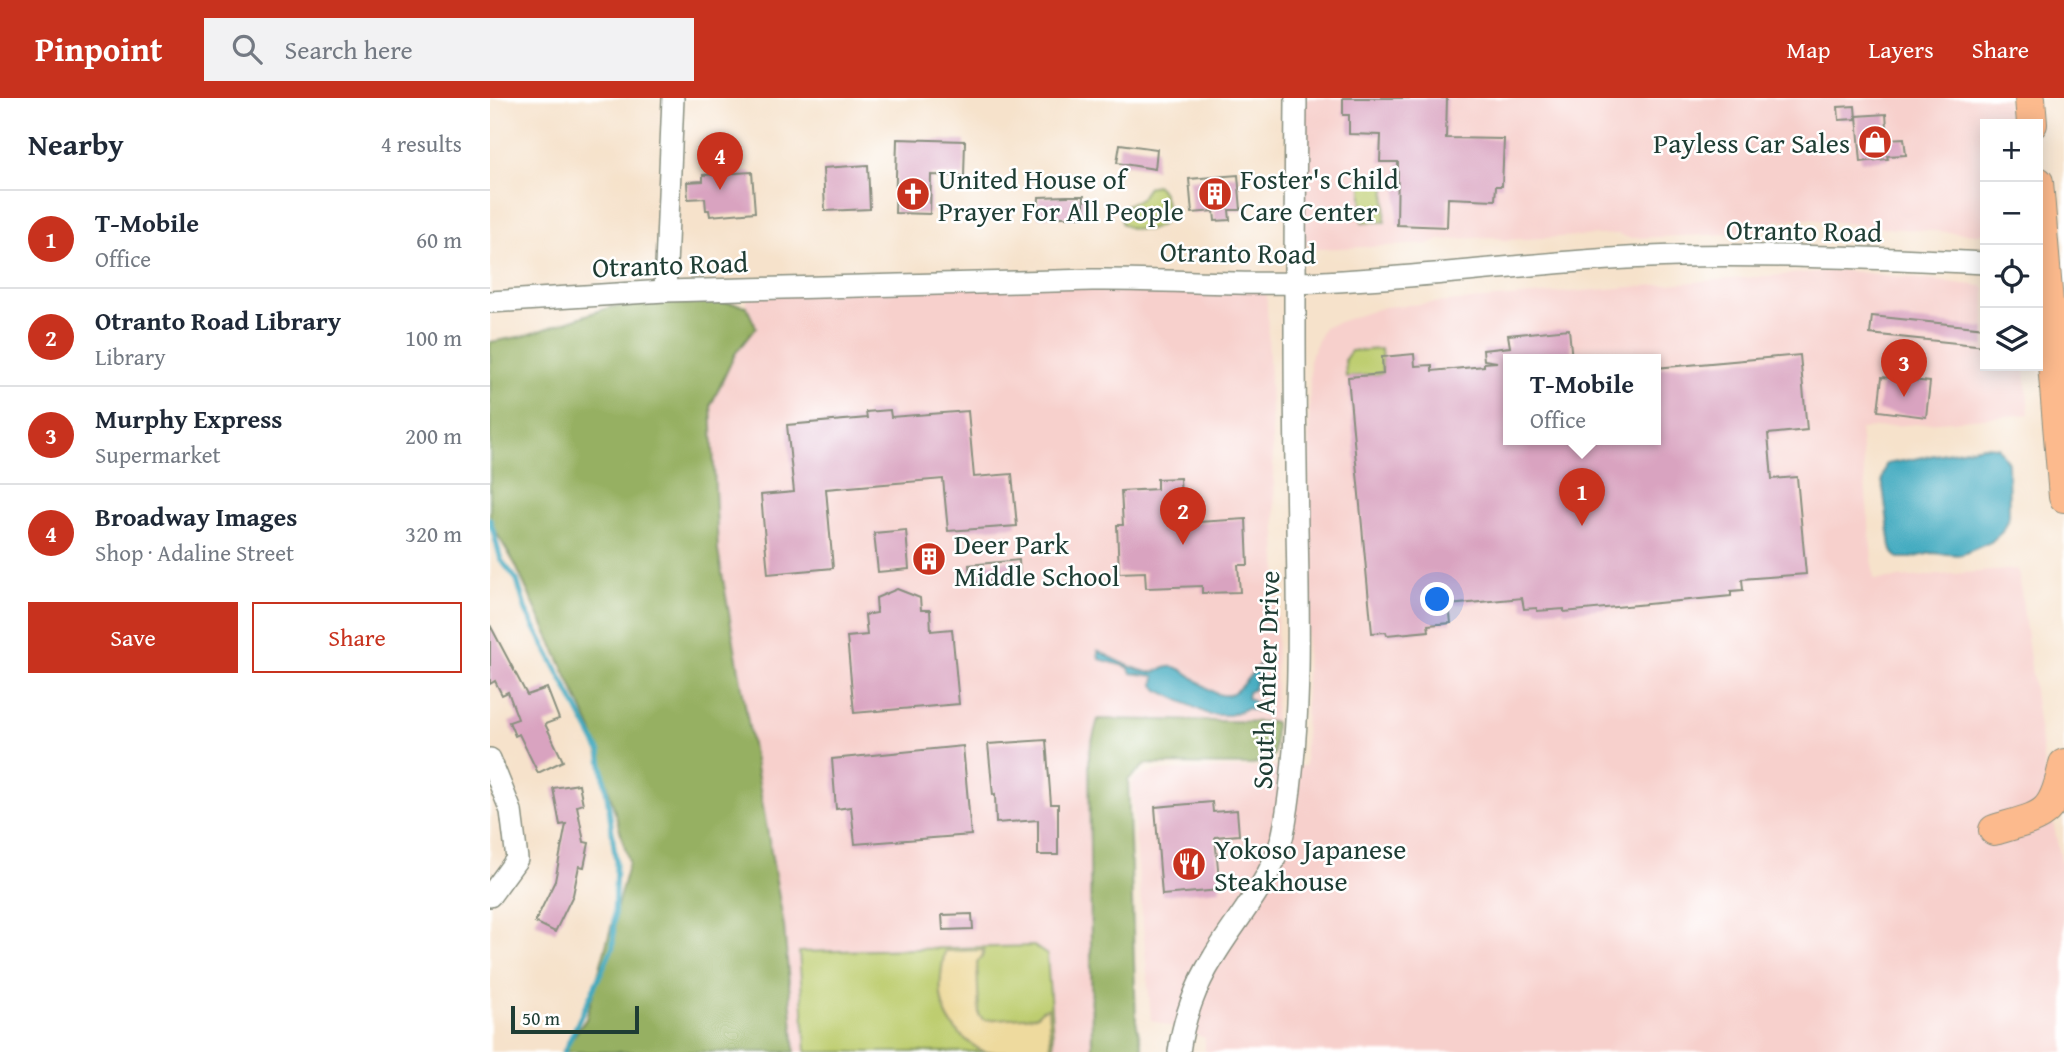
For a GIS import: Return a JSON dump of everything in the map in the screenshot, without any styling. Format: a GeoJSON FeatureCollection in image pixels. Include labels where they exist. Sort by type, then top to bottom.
{"type":"FeatureCollection","features":[{"type":"Feature","properties":{"kind":"highway"},"geometry":{"type":"LineString","coordinates":[[2030,98],[2032,119]]}},
{"type":"Feature","properties":{"kind":"highway"},"geometry":{"type":"LineString","coordinates":[[2043,220],[2049,266],[2064,497]]}},
{"type":"Feature","properties":{"kind":"highway"},"geometry":{"type":"LineString","coordinates":[[1994,830],[2046,810],[2059,791],[2064,764]]}},
{"type":"Feature","properties":{"kind":"street"},"geometry":{"type":"LineString","coordinates":[[665,290],[673,98]]}},
{"type":"Feature","properties":{"kind":"street","name":"South Antler Drive"},"geometry":{"type":"LineString","coordinates":[[1180,1052],[1192,1001],[1212,959],[1267,878],[1285,828],[1295,765],[1299,656],[1296,98]]}},
{"type":"Feature","properties":{"kind":"street","name":"Otranto Road"},"geometry":{"type":"LineString","coordinates":[[490,302],[665,290],[1149,279],[1295,283],[1677,256],[1980,263]]}},
{"type":"Feature","properties":{"kind":"street"},"geometry":{"type":"LineString","coordinates":[[490,759],[511,811],[517,859],[490,897]]}},
{"type":"Feature","properties":{"kind":"shaded area"},"geometry":{"type":"Polygon","coordinates":[[[1304,98],[2007,98],[2009,119],[1980,119],[1978,234],[1807,219],[1775,221],[1754,233],[1629,238],[1618,234],[1504,240],[1493,237],[1439,240],[1430,244],[1319,249],[1302,244],[1304,98]]]}},
{"type":"Feature","properties":{"kind":"shaded area"},"geometry":{"type":"Polygon","coordinates":[[[1841,270],[1980,286],[1980,371],[2025,371],[2029,414],[1860,429],[1874,580],[2018,569],[2049,804],[2064,873],[2064,1052],[1205,1052],[1205,1038],[1151,1020],[1131,785],[1135,778],[1155,771],[1305,766],[1310,358],[1324,327],[1384,307],[1841,270]]]}},
{"type":"Feature","properties":{"kind":"shaded area"},"geometry":{"type":"Polygon","coordinates":[[[1266,282],[1278,588],[1275,722],[1098,719],[1089,753],[1092,1052],[795,1052],[784,926],[718,551],[711,405],[735,354],[755,327],[746,306],[750,288],[1266,282]]]}},
{"type":"Feature","properties":{"kind":"green space"},"geometry":{"type":"Polygon","coordinates":[[[1362,180],[1386,180],[1385,222],[1362,222],[1362,180]]]}},
{"type":"Feature","properties":{"kind":"green space"},"geometry":{"type":"Polygon","coordinates":[[[1156,185],[1163,193],[1166,203],[1162,224],[1153,229],[1142,230],[1122,224],[1124,206],[1140,199],[1148,187],[1156,185]]]}},
{"type":"Feature","properties":{"kind":"green space"},"geometry":{"type":"Polygon","coordinates":[[[671,302],[730,303],[746,306],[756,327],[735,354],[711,405],[718,551],[784,926],[795,1052],[562,1052],[586,1019],[629,862],[592,730],[515,564],[490,522],[490,342],[524,336],[610,307],[671,302]]]}},
{"type":"Feature","properties":{"kind":"green space"},"geometry":{"type":"Polygon","coordinates":[[[1381,349],[1383,374],[1346,377],[1345,359],[1351,351],[1381,349]]]}},
{"type":"Feature","properties":{"kind":"green space"},"geometry":{"type":"Polygon","coordinates":[[[1098,719],[1275,722],[1274,755],[1253,765],[1146,764],[1128,780],[1136,1021],[1143,1052],[1092,1052],[1089,753],[1098,719]]]}},
{"type":"Feature","properties":{"kind":"green space"},"geometry":{"type":"Polygon","coordinates":[[[1034,946],[1047,955],[1054,1052],[806,1052],[799,952],[1034,946]]]}},
{"type":"Feature","properties":{"kind":"sand"},"geometry":{"type":"Polygon","coordinates":[[[984,950],[977,962],[979,1015],[984,1020],[1036,1016],[1048,1008],[1051,1047],[1030,1051],[986,1052],[974,1046],[954,1028],[941,997],[945,951],[984,950]]]}},
{"type":"Feature","properties":{"kind":"water"},"geometry":{"type":"Polygon","coordinates":[[[1983,446],[1998,447],[2008,463],[2009,516],[2002,532],[1991,542],[1961,555],[1931,553],[1898,558],[1891,547],[1882,479],[1886,464],[1983,446]]]}},
{"type":"Feature","properties":{"kind":"water"},"geometry":{"type":"Polygon","coordinates":[[[1098,651],[1148,672],[1175,667],[1221,695],[1236,691],[1259,665],[1254,689],[1248,692],[1247,698],[1258,704],[1256,711],[1247,708],[1230,715],[1210,715],[1158,690],[1154,685],[1155,676],[1131,673],[1128,667],[1099,659],[1098,651]]]}},
{"type":"Feature","properties":{"kind":"building"},"geometry":{"type":"Polygon","coordinates":[[[1343,98],[1447,98],[1446,138],[1504,139],[1502,186],[1496,186],[1495,200],[1448,198],[1447,227],[1397,225],[1398,162],[1380,162],[1381,135],[1349,134],[1349,115],[1343,115],[1343,98]]]}},
{"type":"Feature","properties":{"kind":"building"},"geometry":{"type":"Polygon","coordinates":[[[1855,106],[1856,119],[1839,120],[1838,107],[1855,106]]]}},
{"type":"Feature","properties":{"kind":"building"},"geometry":{"type":"Polygon","coordinates":[[[1886,114],[1888,139],[1904,138],[1906,155],[1861,162],[1857,116],[1886,114]]]}},
{"type":"Feature","properties":{"kind":"building","name":"United House of Prayer For All People"},"geometry":{"type":"Polygon","coordinates":[[[897,139],[965,141],[964,176],[931,175],[930,214],[895,213],[897,139]]]}},
{"type":"Feature","properties":{"kind":"building"},"geometry":{"type":"Polygon","coordinates":[[[1120,144],[1157,149],[1155,169],[1117,163],[1120,144]]]}},
{"type":"Feature","properties":{"kind":"building"},"geometry":{"type":"Polygon","coordinates":[[[868,165],[870,209],[825,211],[823,168],[868,165]]]}},
{"type":"Feature","properties":{"kind":"building"},"geometry":{"type":"Polygon","coordinates":[[[752,172],[755,212],[710,216],[709,210],[706,210],[705,198],[688,199],[687,182],[703,181],[703,175],[752,172]]]}},
{"type":"Feature","properties":{"kind":"building","name":"Foster's Child Care Center"},"geometry":{"type":"Polygon","coordinates":[[[1238,175],[1241,210],[1229,210],[1230,220],[1215,221],[1214,211],[1192,213],[1189,179],[1238,175]]]}},
{"type":"Feature","properties":{"kind":"building"},"geometry":{"type":"Polygon","coordinates":[[[1084,196],[1084,217],[1038,217],[1039,197],[1084,196]]]}},
{"type":"Feature","properties":{"kind":"building"},"geometry":{"type":"Polygon","coordinates":[[[1872,316],[1980,327],[1980,345],[1870,334],[1872,316]]]}},
{"type":"Feature","properties":{"kind":"building"},"geometry":{"type":"Polygon","coordinates":[[[1569,329],[1571,354],[1503,354],[1503,445],[1661,445],[1661,368],[1800,355],[1807,430],[1768,434],[1772,479],[1797,477],[1806,574],[1742,579],[1743,590],[1731,591],[1731,596],[1564,612],[1564,609],[1524,609],[1522,598],[1449,605],[1451,623],[1428,625],[1429,631],[1387,635],[1386,632],[1372,633],[1348,377],[1383,374],[1382,357],[1414,354],[1415,366],[1432,365],[1432,371],[1484,366],[1484,363],[1497,362],[1484,360],[1483,350],[1510,347],[1508,335],[1569,329]]]}},
{"type":"Feature","properties":{"kind":"building"},"geometry":{"type":"Polygon","coordinates":[[[1882,377],[1930,382],[1926,417],[1878,411],[1882,377]]]}},
{"type":"Feature","properties":{"kind":"building"},"geometry":{"type":"Polygon","coordinates":[[[890,410],[891,417],[968,411],[974,477],[1012,474],[1017,526],[948,531],[943,479],[826,489],[833,568],[768,574],[761,495],[794,492],[787,425],[867,418],[866,412],[890,410]]]}},
{"type":"Feature","properties":{"kind":"building"},"geometry":{"type":"Polygon","coordinates":[[[1180,478],[1182,523],[1246,519],[1248,565],[1238,565],[1240,592],[1202,593],[1202,586],[1146,588],[1145,572],[1119,573],[1117,525],[1123,525],[1121,491],[1157,489],[1157,479],[1180,478]]]}},
{"type":"Feature","properties":{"kind":"building"},"geometry":{"type":"Polygon","coordinates":[[[906,530],[909,569],[878,572],[874,533],[906,530]]]}},
{"type":"Feature","properties":{"kind":"building","name":"Deer Park Middle School"},"geometry":{"type":"Polygon","coordinates":[[[1019,560],[1020,578],[971,583],[969,565],[1019,560]]]}},
{"type":"Feature","properties":{"kind":"building"},"geometry":{"type":"Polygon","coordinates":[[[897,589],[920,598],[921,610],[930,610],[931,631],[952,629],[959,704],[854,713],[847,637],[867,635],[865,615],[877,613],[876,598],[897,589]]]}},
{"type":"Feature","properties":{"kind":"building"},"geometry":{"type":"Polygon","coordinates":[[[490,625],[527,695],[547,688],[559,719],[545,724],[563,761],[538,773],[519,734],[515,736],[509,722],[518,719],[508,692],[502,695],[495,681],[490,684],[490,625]]]}},
{"type":"Feature","properties":{"kind":"building"},"geometry":{"type":"Polygon","coordinates":[[[1046,740],[1051,804],[1058,804],[1058,855],[1038,855],[1038,820],[996,823],[995,794],[993,795],[988,744],[1046,740]]]}},
{"type":"Feature","properties":{"kind":"building"},"geometry":{"type":"Polygon","coordinates":[[[963,746],[971,835],[855,844],[851,807],[836,809],[832,759],[963,746]]]}},
{"type":"Feature","properties":{"kind":"building"},"geometry":{"type":"Polygon","coordinates":[[[579,784],[583,804],[577,806],[584,842],[589,843],[584,867],[579,866],[573,895],[555,932],[535,922],[555,881],[566,824],[560,825],[553,788],[579,784]]]}},
{"type":"Feature","properties":{"kind":"building","name":"Yokoso Japanese Steakhouse"},"geometry":{"type":"Polygon","coordinates":[[[1212,802],[1213,812],[1237,810],[1239,835],[1215,837],[1220,890],[1162,895],[1155,807],[1212,802]]]}},
{"type":"Feature","properties":{"kind":"building"},"geometry":{"type":"Polygon","coordinates":[[[972,914],[973,929],[943,930],[942,915],[972,914]]]}},
{"type":"Feature","properties":{"kind":"waterway"},"geometry":{"type":"LineString","coordinates":[[490,519],[501,560],[517,580],[526,611],[600,752],[609,808],[616,863],[613,947],[564,1052]]}},
{"type":"Feature","properties":{"kind":"place","name":"Payless Car Sales"},"geometry":{"type":"Point","coordinates":[1875,142]}},
{"type":"Feature","properties":{"kind":"place","name":"Broadway Images"},"geometry":{"type":"Point","coordinates":[720,190]}},
{"type":"Feature","properties":{"kind":"place","name":"United House of Prayer For All People"},"geometry":{"type":"Point","coordinates":[913,194]}},
{"type":"Feature","properties":{"kind":"place","name":"Foster's Child Care Center"},"geometry":{"type":"Point","coordinates":[1215,194]}},
{"type":"Feature","properties":{"kind":"place","name":"Murphy Express"},"geometry":{"type":"Point","coordinates":[1904,397]}},
{"type":"Feature","properties":{"kind":"place","name":"T-Mobile"},"geometry":{"type":"Point","coordinates":[1582,526]}},
{"type":"Feature","properties":{"kind":"place","name":"Otranto Road Library"},"geometry":{"type":"Point","coordinates":[1183,545]}},
{"type":"Feature","properties":{"kind":"place","name":"Deer Park Middle School"},"geometry":{"type":"Point","coordinates":[929,559]}},
{"type":"Feature","properties":{"kind":"place","name":"Yokoso Japanese Steakhouse"},"geometry":{"type":"Point","coordinates":[1189,864]}}]}
